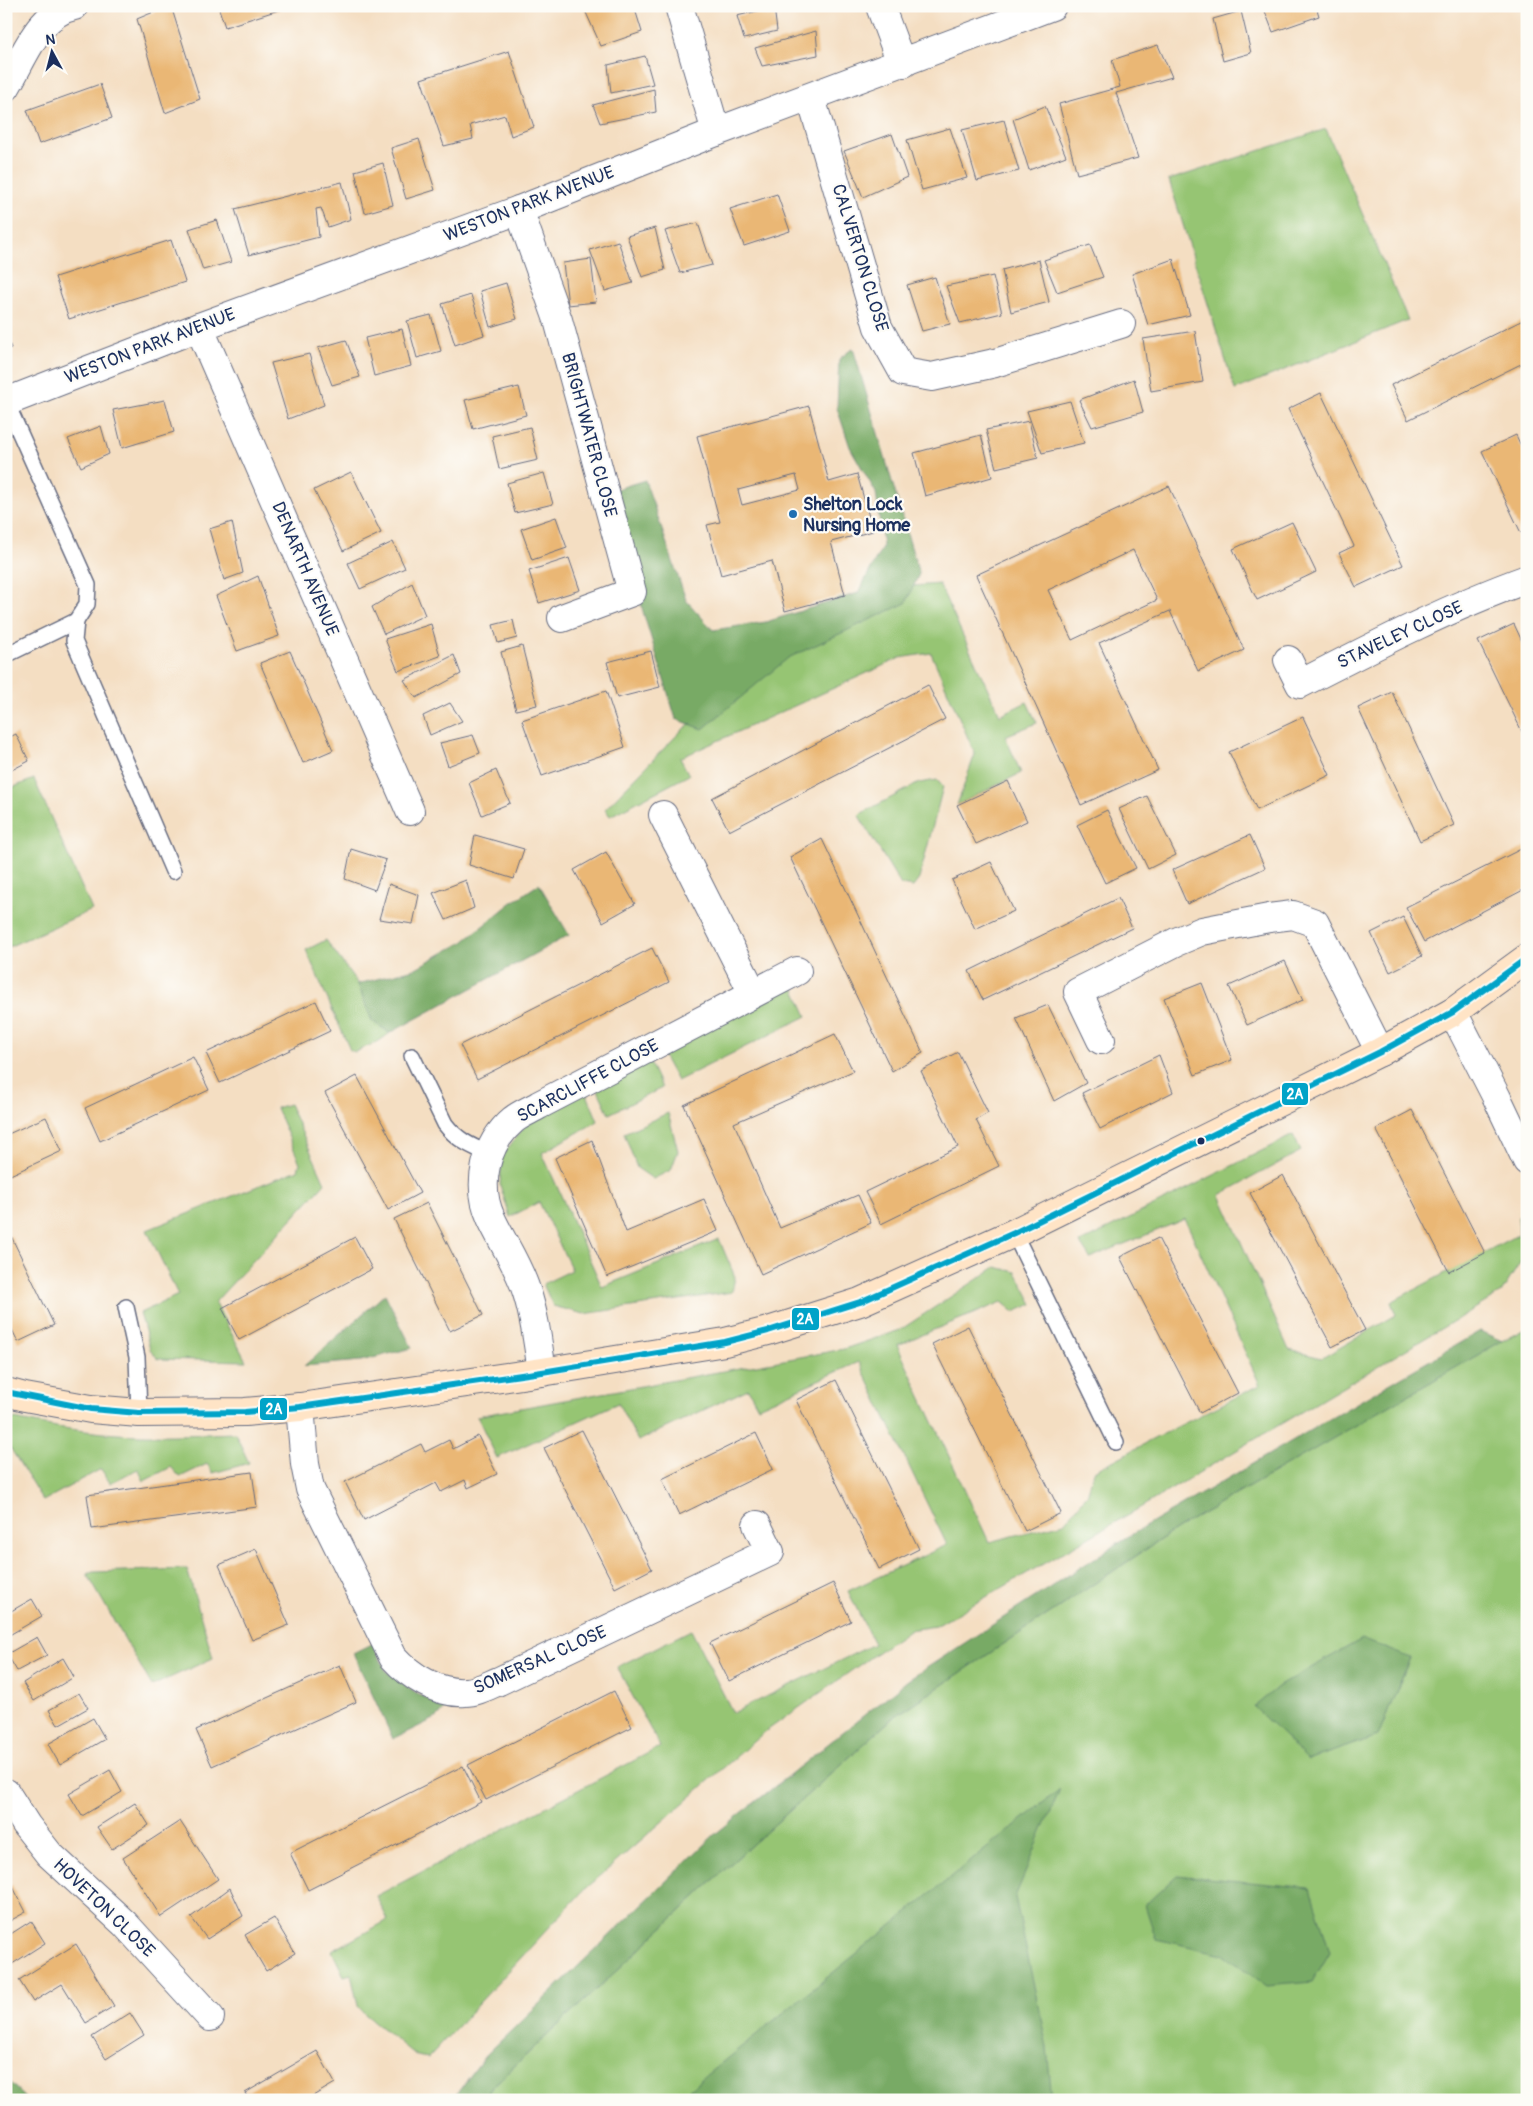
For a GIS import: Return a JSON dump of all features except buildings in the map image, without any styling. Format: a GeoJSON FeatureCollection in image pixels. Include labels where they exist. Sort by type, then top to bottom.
{"type":"FeatureCollection","features":[{"type":"Feature","properties":{"kind":"street"},"geometry":{"type":"LineString","coordinates":[[679,6],[716,132]]}},
{"type":"Feature","properties":{"kind":"street"},"geometry":{"type":"LineString","coordinates":[[880,6],[896,49],[904,63]]}},
{"type":"Feature","properties":{"kind":"street","name":"WESTON PARK AVENUE"},"geometry":{"type":"LineString","coordinates":[[6,402],[200,327],[519,210],[716,132],[811,98],[1052,6]]}},
{"type":"Feature","properties":{"kind":"street"},"geometry":{"type":"LineString","coordinates":[[6,87],[43,24],[66,7]]}},
{"type":"Feature","properties":{"kind":"street","name":"CALVERTON CLOSE"},"geometry":{"type":"LineString","coordinates":[[811,98],[878,327],[903,372],[932,377],[995,363],[1121,324]]}},
{"type":"Feature","properties":{"kind":"street","name":"BRIGHTWATER CLOSE"},"geometry":{"type":"LineString","coordinates":[[519,210],[558,320],[632,592],[562,618]]}},
{"type":"Feature","properties":{"kind":"street","name":"DENARTH AVENUE"},"geometry":{"type":"LineString","coordinates":[[200,327],[410,811]]}},
{"type":"Feature","properties":{"kind":"street","name":"STAVELEY CLOSE"},"geometry":{"type":"LineString","coordinates":[[1288,660],[1300,684],[1454,608],[1527,579]]}},
{"type":"Feature","properties":{"kind":"street"},"geometry":{"type":"LineString","coordinates":[[663,815],[753,993]]}},
{"type":"Feature","properties":{"kind":"street"},"geometry":{"type":"LineString","coordinates":[[1100,1040],[1078,992],[1176,942],[1202,931],[1293,915],[1315,923],[1380,1052]]}},
{"type":"Feature","properties":{"kind":"street"},"geometry":{"type":"LineString","coordinates":[[6,1392],[91,1409],[139,1413],[244,1412],[300,1407],[542,1372],[725,1342],[814,1318],[860,1302],[1014,1234],[1380,1052],[1453,1012],[1527,958]]}},
{"type":"Feature","properties":{"kind":"street","name":"SCARCLIFFE CLOSE"},"geometry":{"type":"LineString","coordinates":[[542,1372],[526,1289],[490,1217],[483,1191],[489,1154],[501,1133],[513,1120],[797,971]]}},
{"type":"Feature","properties":{"kind":"street"},"geometry":{"type":"LineString","coordinates":[[1453,1012],[1498,1098],[1527,1161]]}},
{"type":"Feature","properties":{"kind":"street","name":"SOMERSAL CLOSE"},"geometry":{"type":"LineString","coordinates":[[300,1407],[305,1464],[310,1489],[393,1657],[414,1677],[448,1690],[465,1692],[499,1681],[770,1552],[757,1525]]}},
{"type":"Feature","properties":{"kind":"street","name":"HOVETON CLOSE"},"geometry":{"type":"LineString","coordinates":[[6,1793],[27,1826],[49,1854],[125,1924],[210,2017]]}},
{"type":"Feature","properties":{"kind":"lane"},"geometry":{"type":"LineString","coordinates":[[6,402],[88,585],[87,604],[76,621],[74,641],[173,871]]}},
{"type":"Feature","properties":{"kind":"lane"},"geometry":{"type":"LineString","coordinates":[[6,655],[76,621]]}},
{"type":"Feature","properties":{"kind":"lane"},"geometry":{"type":"LineString","coordinates":[[412,1056],[445,1124],[451,1132],[464,1143],[489,1154]]}},
{"type":"Feature","properties":{"kind":"lane"},"geometry":{"type":"LineString","coordinates":[[1014,1234],[1116,1442]]}},
{"type":"Feature","properties":{"kind":"lane"},"geometry":{"type":"LineString","coordinates":[[126,1307],[137,1357],[139,1413]]}},
{"type":"Feature","properties":{"kind":"green space"},"geometry":{"type":"Polygon","coordinates":[[[1326,129],[1408,320],[1235,390],[1169,180],[1326,129]]]}},
{"type":"Feature","properties":{"kind":"green space"},"geometry":{"type":"Polygon","coordinates":[[[853,348],[919,574],[906,603],[788,658],[703,729],[676,719],[644,615],[610,491],[645,480],[686,600],[713,630],[766,622],[858,593],[883,546],[876,493],[850,447],[837,408],[839,359],[853,348]]]}},
{"type":"Feature","properties":{"kind":"green space"},"geometry":{"type":"Polygon","coordinates":[[[939,584],[1000,715],[1027,702],[1037,723],[1005,736],[1021,773],[957,805],[975,754],[931,653],[900,658],[680,758],[689,775],[610,816],[605,809],[681,731],[778,654],[914,586],[939,584]]]}},
{"type":"Feature","properties":{"kind":"green space"},"geometry":{"type":"Polygon","coordinates":[[[34,779],[92,910],[6,948],[6,790],[34,779]]]}},
{"type":"Feature","properties":{"kind":"green space"},"geometry":{"type":"Polygon","coordinates":[[[937,780],[943,787],[919,879],[913,887],[901,885],[859,816],[919,783],[937,780]]]}},
{"type":"Feature","properties":{"kind":"green space"},"geometry":{"type":"Polygon","coordinates":[[[539,884],[569,935],[390,1033],[372,1021],[358,984],[414,969],[463,942],[511,903],[539,884]]]}},
{"type":"Feature","properties":{"kind":"green space"},"geometry":{"type":"Polygon","coordinates":[[[326,940],[358,984],[372,1021],[390,1033],[379,1041],[355,1052],[350,1050],[306,950],[326,940]]]}},
{"type":"Feature","properties":{"kind":"green space"},"geometry":{"type":"Polygon","coordinates":[[[792,983],[807,1016],[677,1081],[662,1054],[792,983]]]}},
{"type":"Feature","properties":{"kind":"green space"},"geometry":{"type":"Polygon","coordinates":[[[649,1061],[662,1088],[609,1114],[597,1088],[649,1061]]]}},
{"type":"Feature","properties":{"kind":"green space"},"geometry":{"type":"Polygon","coordinates":[[[586,1092],[598,1121],[542,1153],[602,1287],[719,1239],[735,1277],[732,1292],[584,1314],[553,1306],[543,1284],[572,1270],[539,1202],[510,1217],[500,1185],[502,1156],[527,1123],[586,1092]]]}},
{"type":"Feature","properties":{"kind":"green space"},"geometry":{"type":"Polygon","coordinates":[[[289,1104],[325,1183],[215,1302],[246,1361],[158,1359],[150,1349],[140,1313],[178,1295],[147,1230],[298,1170],[300,1163],[276,1108],[289,1104]]]}},
{"type":"Feature","properties":{"kind":"green space"},"geometry":{"type":"Polygon","coordinates":[[[668,1113],[678,1151],[671,1170],[653,1179],[637,1168],[624,1133],[668,1113]]]}},
{"type":"Feature","properties":{"kind":"green space"},"geometry":{"type":"Polygon","coordinates":[[[1293,1135],[1301,1151],[1220,1195],[1289,1350],[1322,1358],[1396,1315],[1391,1302],[1519,1234],[1518,1217],[1527,1212],[1527,1252],[1501,1293],[1138,1509],[936,1626],[909,1630],[762,1734],[582,1892],[428,2058],[416,2056],[365,2014],[358,2006],[351,1974],[344,1976],[332,1951],[388,1920],[376,1896],[660,1747],[617,1667],[691,1630],[733,1713],[874,1644],[848,1591],[947,1545],[859,1362],[758,1407],[748,1389],[638,1441],[618,1403],[497,1458],[477,1416],[844,1349],[900,1330],[996,1267],[1016,1272],[1033,1304],[1014,1312],[1002,1302],[897,1345],[989,1542],[1064,1523],[1087,1495],[1094,1471],[1260,1385],[1185,1219],[1090,1258],[1080,1243],[1293,1135]]]}},
{"type":"Feature","properties":{"kind":"green space"},"geometry":{"type":"Polygon","coordinates":[[[385,1294],[412,1348],[361,1361],[304,1366],[385,1294]]]}},
{"type":"Feature","properties":{"kind":"green space"},"geometry":{"type":"Polygon","coordinates":[[[1527,1328],[1527,2100],[484,2100],[492,2087],[735,1860],[894,1717],[1178,1528],[1494,1345],[1527,1328]]]}},
{"type":"Feature","properties":{"kind":"green space"},"geometry":{"type":"Polygon","coordinates":[[[1480,1331],[1502,1341],[1178,1528],[894,1717],[735,1860],[492,2087],[484,2100],[452,2100],[485,2056],[714,1835],[908,1680],[1124,1539],[1480,1331]]]}},
{"type":"Feature","properties":{"kind":"green space"},"geometry":{"type":"Polygon","coordinates":[[[6,1417],[39,1424],[106,1433],[163,1435],[235,1433],[249,1463],[213,1473],[207,1464],[180,1477],[171,1467],[144,1481],[138,1469],[110,1483],[101,1469],[43,1501],[6,1441],[6,1417]]]}},
{"type":"Feature","properties":{"kind":"green space"},"geometry":{"type":"Polygon","coordinates":[[[187,1569],[213,1658],[152,1686],[87,1574],[94,1572],[187,1569]]]}},
{"type":"Feature","properties":{"kind":"green space"},"geometry":{"type":"Polygon","coordinates":[[[1362,1639],[1410,1658],[1378,1736],[1308,1760],[1254,1707],[1279,1686],[1362,1639]]]}},
{"type":"Feature","properties":{"kind":"green space"},"geometry":{"type":"Polygon","coordinates":[[[373,1643],[386,1671],[418,1695],[448,1705],[438,1717],[393,1739],[353,1653],[373,1643]]]}},
{"type":"Feature","properties":{"kind":"green space"},"geometry":{"type":"Polygon","coordinates":[[[1060,1789],[1015,1897],[1047,2047],[1052,2100],[684,2100],[683,2094],[1060,1789]]]}},
{"type":"Feature","properties":{"kind":"green space"},"geometry":{"type":"Polygon","coordinates":[[[1177,1875],[1310,1888],[1330,1952],[1312,1982],[1267,1986],[1223,1954],[1156,1939],[1145,1905],[1177,1875]]]}},
{"type":"Feature","properties":{"kind":"green space"},"geometry":{"type":"Polygon","coordinates":[[[6,2079],[28,2100],[6,2100],[6,2079]]]}},
{"type":"Feature","properties":{"kind":"transit line","name":"2A"},"geometry":{"type":"LineString","coordinates":[[6,1392],[91,1409],[139,1413],[245,1412],[300,1407],[542,1372],[725,1342],[768,1331],[860,1302],[1014,1233],[1380,1052],[1453,1012],[1527,958]]}},
{"type":"Feature","properties":{"kind":"place","name":"Shelton Lock Nursing Home"},"geometry":{"type":"Point","coordinates":[793,514]}}]}
